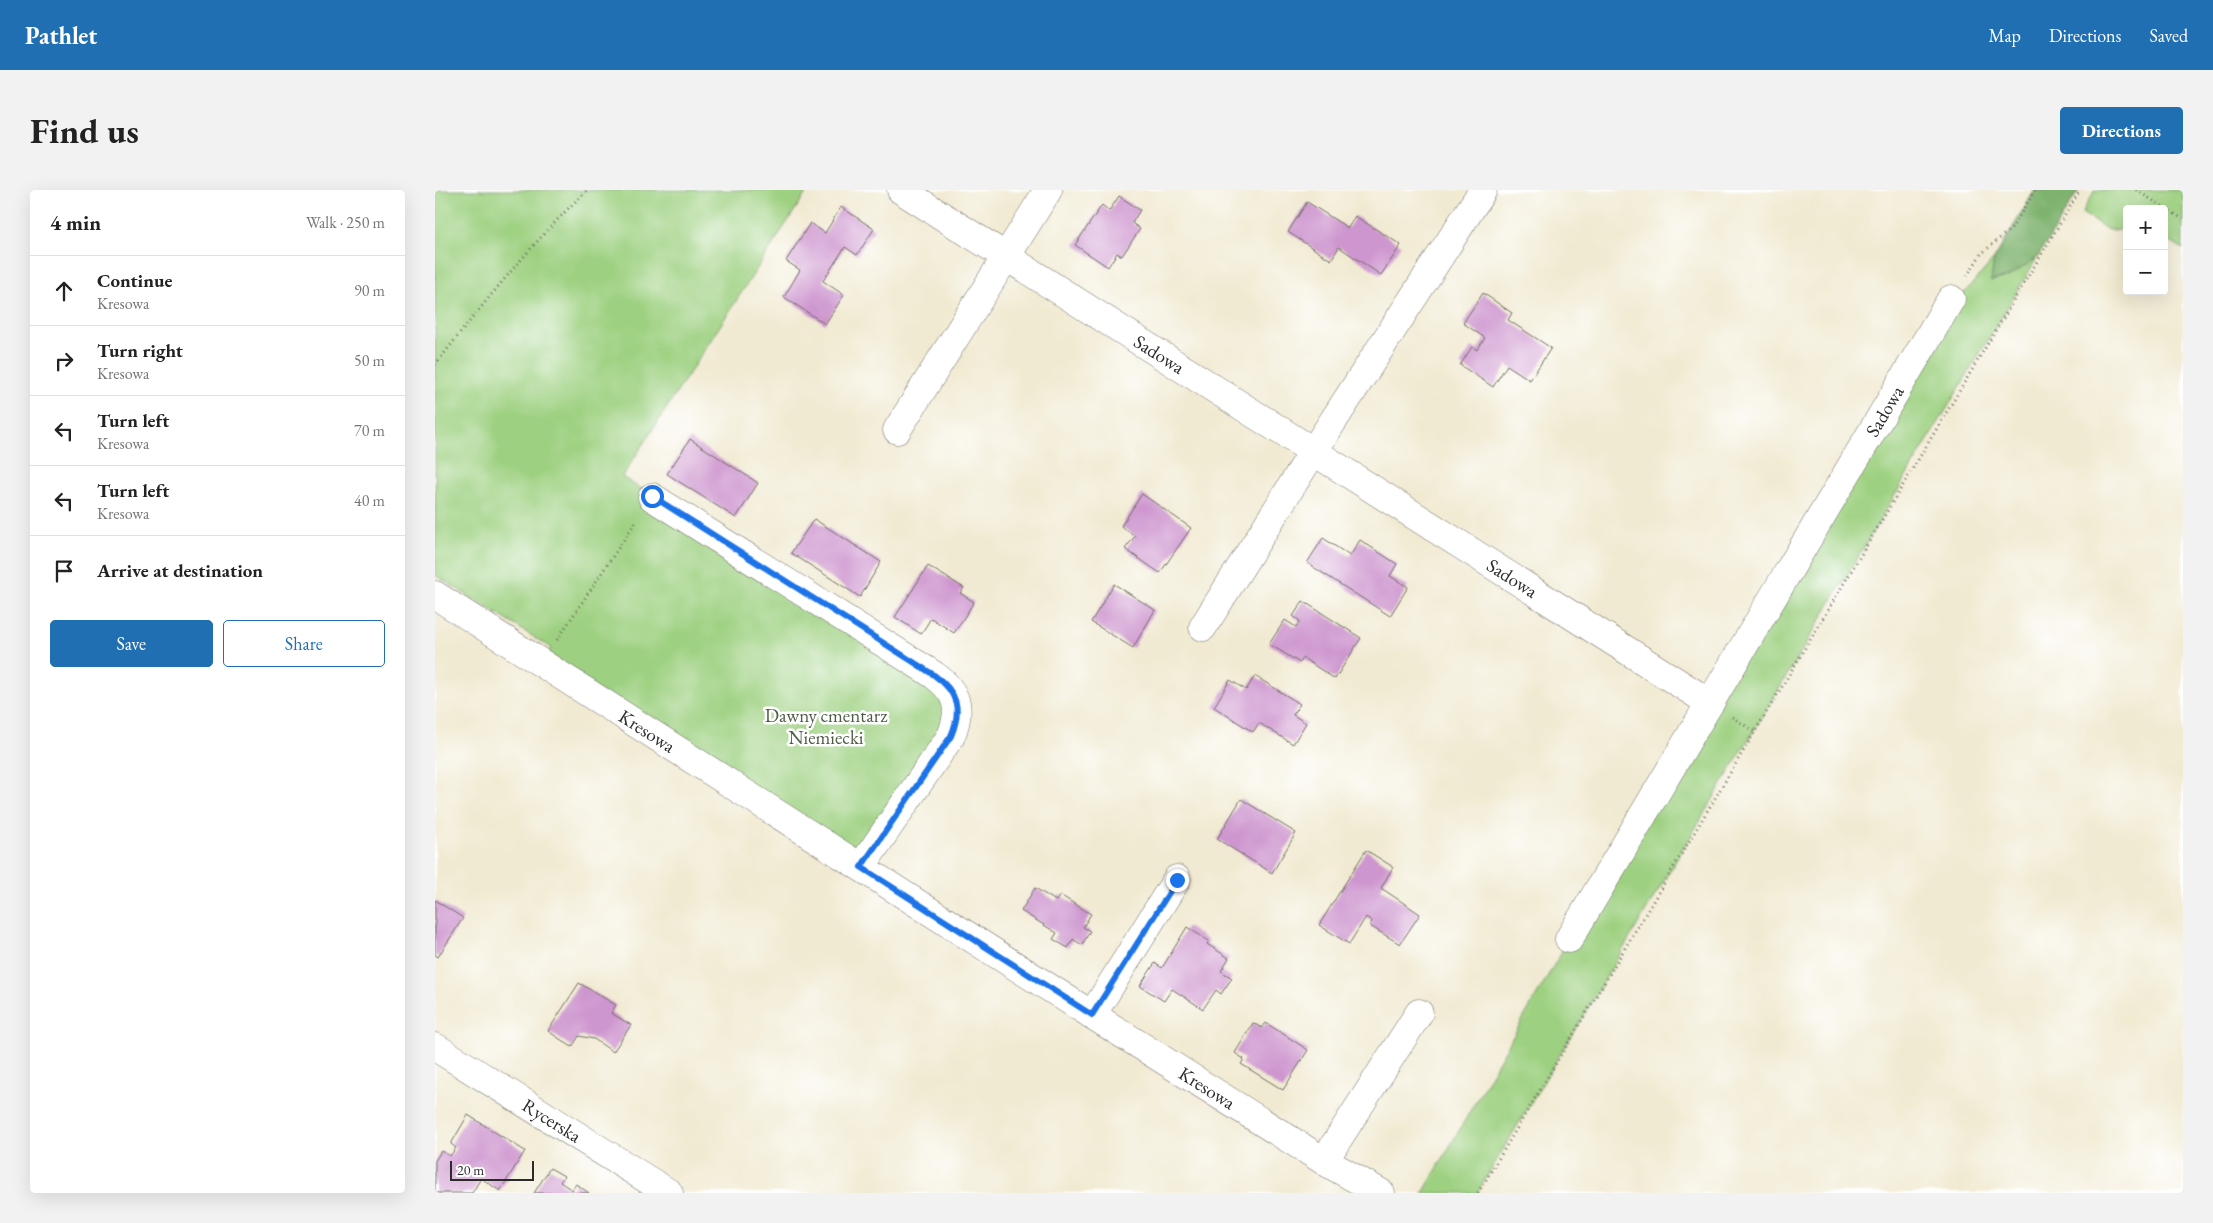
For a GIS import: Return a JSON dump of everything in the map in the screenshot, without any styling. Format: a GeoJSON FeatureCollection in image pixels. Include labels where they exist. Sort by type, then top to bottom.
{"type":"FeatureCollection","features":[{"type":"Feature","properties":{"kind":"street","name":"Sadowa"},"geometry":{"type":"LineString","coordinates":[[901,190],[1711,703]]}},
{"type":"Feature","properties":{"kind":"street"},"geometry":{"type":"LineString","coordinates":[[897,430],[1048,190]]}},
{"type":"Feature","properties":{"kind":"street"},"geometry":{"type":"LineString","coordinates":[[1203,627],[1313,452],[1483,190]]}},
{"type":"Feature","properties":{"kind":"street","name":"Sadowa"},"geometry":{"type":"LineString","coordinates":[[1569,939],[1951,299]]}},
{"type":"Feature","properties":{"kind":"street"},"geometry":{"type":"LineString","coordinates":[[652,496],[934,675],[945,684],[953,695],[957,709],[956,723],[951,736],[861,867]]}},
{"type":"Feature","properties":{"kind":"street","name":"Kresowa"},"geometry":{"type":"LineString","coordinates":[[435,595],[1092,1015],[1324,1161],[1381,1193]]}},
{"type":"Feature","properties":{"kind":"street"},"geometry":{"type":"LineString","coordinates":[[1092,1015],[1177,880]]}},
{"type":"Feature","properties":{"kind":"street"},"geometry":{"type":"LineString","coordinates":[[1324,1161],[1419,1013]]}},
{"type":"Feature","properties":{"kind":"street","name":"Rycerska"},"geometry":{"type":"LineString","coordinates":[[435,1047],[669,1193]]}},
{"type":"Feature","properties":{"kind":"path"},"geometry":{"type":"LineString","coordinates":[[435,365],[477,310],[548,229],[587,190]]}},
{"type":"Feature","properties":{"kind":"path"},"geometry":{"type":"LineString","coordinates":[[1951,299],[1981,254],[2012,228],[2035,190]]}},
{"type":"Feature","properties":{"kind":"path"},"geometry":{"type":"LineString","coordinates":[[1478,1193],[2079,190]]}},
{"type":"Feature","properties":{"kind":"path"},"geometry":{"type":"LineString","coordinates":[[2136,190],[2183,219]]}},
{"type":"Feature","properties":{"kind":"path"},"geometry":{"type":"LineString","coordinates":[[542,663],[652,496]]}},
{"type":"Feature","properties":{"kind":"green space","name":"Dawny cmentarz Niemiecki"},"geometry":{"type":"Polygon","coordinates":[[[435,190],[808,190],[622,477],[934,675],[957,709],[861,867],[542,663],[551,648],[435,575],[435,190]]]}},
{"type":"Feature","properties":{"kind":"green space"},"geometry":{"type":"Polygon","coordinates":[[[2035,190],[2079,190],[2037,258],[2008,277],[1991,281],[1994,259],[2035,190]]]}},
{"type":"Feature","properties":{"kind":"green space"},"geometry":{"type":"Polygon","coordinates":[[[2095,190],[2183,190],[2183,249],[2168,241],[2168,205],[2123,205],[2123,230],[2108,230],[2082,213],[2095,190]]]}},
{"type":"Feature","properties":{"kind":"green space"},"geometry":{"type":"Polygon","coordinates":[[[2037,258],[1477,1193],[1423,1193],[1569,939],[1936,325],[1994,259],[1991,281],[2008,277],[2037,258]]]}},
{"type":"Feature","properties":{"kind":"building"},"geometry":{"type":"Polygon","coordinates":[[[1119,196],[1140,210],[1132,223],[1140,229],[1122,256],[1117,253],[1108,267],[1075,245],[1102,205],[1109,211],[1119,196]]]}},
{"type":"Feature","properties":{"kind":"building"},"geometry":{"type":"Polygon","coordinates":[[[1307,202],[1348,228],[1355,216],[1401,245],[1381,275],[1339,247],[1331,260],[1288,232],[1307,202]]]}},
{"type":"Feature","properties":{"kind":"building"},"geometry":{"type":"Polygon","coordinates":[[[841,207],[874,229],[857,255],[845,247],[823,281],[844,295],[825,324],[784,297],[800,270],[786,261],[810,223],[825,233],[841,207]]]}},
{"type":"Feature","properties":{"kind":"building"},"geometry":{"type":"Polygon","coordinates":[[[1483,293],[1512,313],[1508,320],[1551,348],[1530,380],[1507,365],[1493,387],[1460,365],[1472,347],[1477,350],[1485,338],[1463,323],[1483,293]]]}},
{"type":"Feature","properties":{"kind":"building"},"geometry":{"type":"Polygon","coordinates":[[[690,439],[758,483],[736,518],[667,474],[690,439]]]}},
{"type":"Feature","properties":{"kind":"building"},"geometry":{"type":"Polygon","coordinates":[[[1142,494],[1191,528],[1160,573],[1125,549],[1135,536],[1121,526],[1142,494]]]}},
{"type":"Feature","properties":{"kind":"building"},"geometry":{"type":"Polygon","coordinates":[[[814,519],[881,562],[860,597],[791,553],[814,519]]]}},
{"type":"Feature","properties":{"kind":"building"},"geometry":{"type":"Polygon","coordinates":[[[1323,538],[1350,556],[1360,540],[1397,564],[1390,576],[1408,587],[1390,616],[1307,563],[1323,538]]]}},
{"type":"Feature","properties":{"kind":"building"},"geometry":{"type":"Polygon","coordinates":[[[928,566],[964,588],[960,593],[974,602],[954,633],[931,618],[921,634],[895,617],[928,566]]]}},
{"type":"Feature","properties":{"kind":"building"},"geometry":{"type":"Polygon","coordinates":[[[1114,584],[1155,610],[1133,648],[1091,622],[1114,584]]]}},
{"type":"Feature","properties":{"kind":"building"},"geometry":{"type":"Polygon","coordinates":[[[1303,601],[1361,638],[1335,679],[1303,658],[1300,663],[1269,644],[1285,620],[1296,627],[1300,621],[1293,616],[1303,601]]]}},
{"type":"Feature","properties":{"kind":"building"},"geometry":{"type":"Polygon","coordinates":[[[1255,676],[1300,704],[1293,715],[1306,723],[1293,744],[1259,723],[1253,732],[1214,707],[1230,680],[1246,690],[1255,676]]]}},
{"type":"Feature","properties":{"kind":"building"},"geometry":{"type":"Polygon","coordinates":[[[1241,799],[1296,833],[1272,873],[1217,839],[1241,799]]]}},
{"type":"Feature","properties":{"kind":"building"},"geometry":{"type":"Polygon","coordinates":[[[1366,850],[1393,867],[1381,888],[1420,914],[1400,944],[1370,926],[1372,921],[1366,917],[1349,944],[1319,925],[1366,850]]]}},
{"type":"Feature","properties":{"kind":"building"},"geometry":{"type":"Polygon","coordinates":[[[1035,888],[1056,901],[1060,895],[1091,914],[1083,927],[1090,931],[1082,945],[1073,939],[1068,948],[1053,939],[1057,933],[1021,911],[1035,888]]]}},
{"type":"Feature","properties":{"kind":"building"},"geometry":{"type":"Polygon","coordinates":[[[435,900],[463,918],[438,957],[435,955],[435,900]]]}},
{"type":"Feature","properties":{"kind":"building"},"geometry":{"type":"Polygon","coordinates":[[[1187,927],[1209,941],[1207,944],[1229,958],[1221,971],[1232,978],[1221,994],[1216,990],[1203,1009],[1172,989],[1164,1001],[1140,986],[1155,963],[1162,968],[1187,927]]]}},
{"type":"Feature","properties":{"kind":"building"},"geometry":{"type":"Polygon","coordinates":[[[579,983],[616,1005],[611,1013],[631,1025],[613,1052],[594,1039],[579,1036],[572,1047],[548,1031],[579,983]]]}},
{"type":"Feature","properties":{"kind":"building"},"geometry":{"type":"Polygon","coordinates":[[[1253,1023],[1262,1028],[1266,1023],[1308,1050],[1283,1090],[1241,1064],[1244,1059],[1235,1053],[1253,1023]]]}},
{"type":"Feature","properties":{"kind":"building"},"geometry":{"type":"Polygon","coordinates":[[[468,1115],[525,1151],[500,1191],[481,1178],[472,1193],[435,1193],[435,1161],[441,1151],[450,1156],[456,1148],[451,1144],[468,1115]]]}},
{"type":"Feature","properties":{"kind":"building"},"geometry":{"type":"Polygon","coordinates":[[[550,1168],[564,1176],[560,1182],[572,1190],[576,1184],[589,1193],[534,1193],[550,1168]]]}},
{"type":"Feature","properties":{"kind":"route"},"geometry":{"type":"LineString","coordinates":[[652,496],[934,675],[945,684],[953,695],[957,709],[956,723],[951,736],[861,867],[1092,1015],[1177,880]]}}]}
